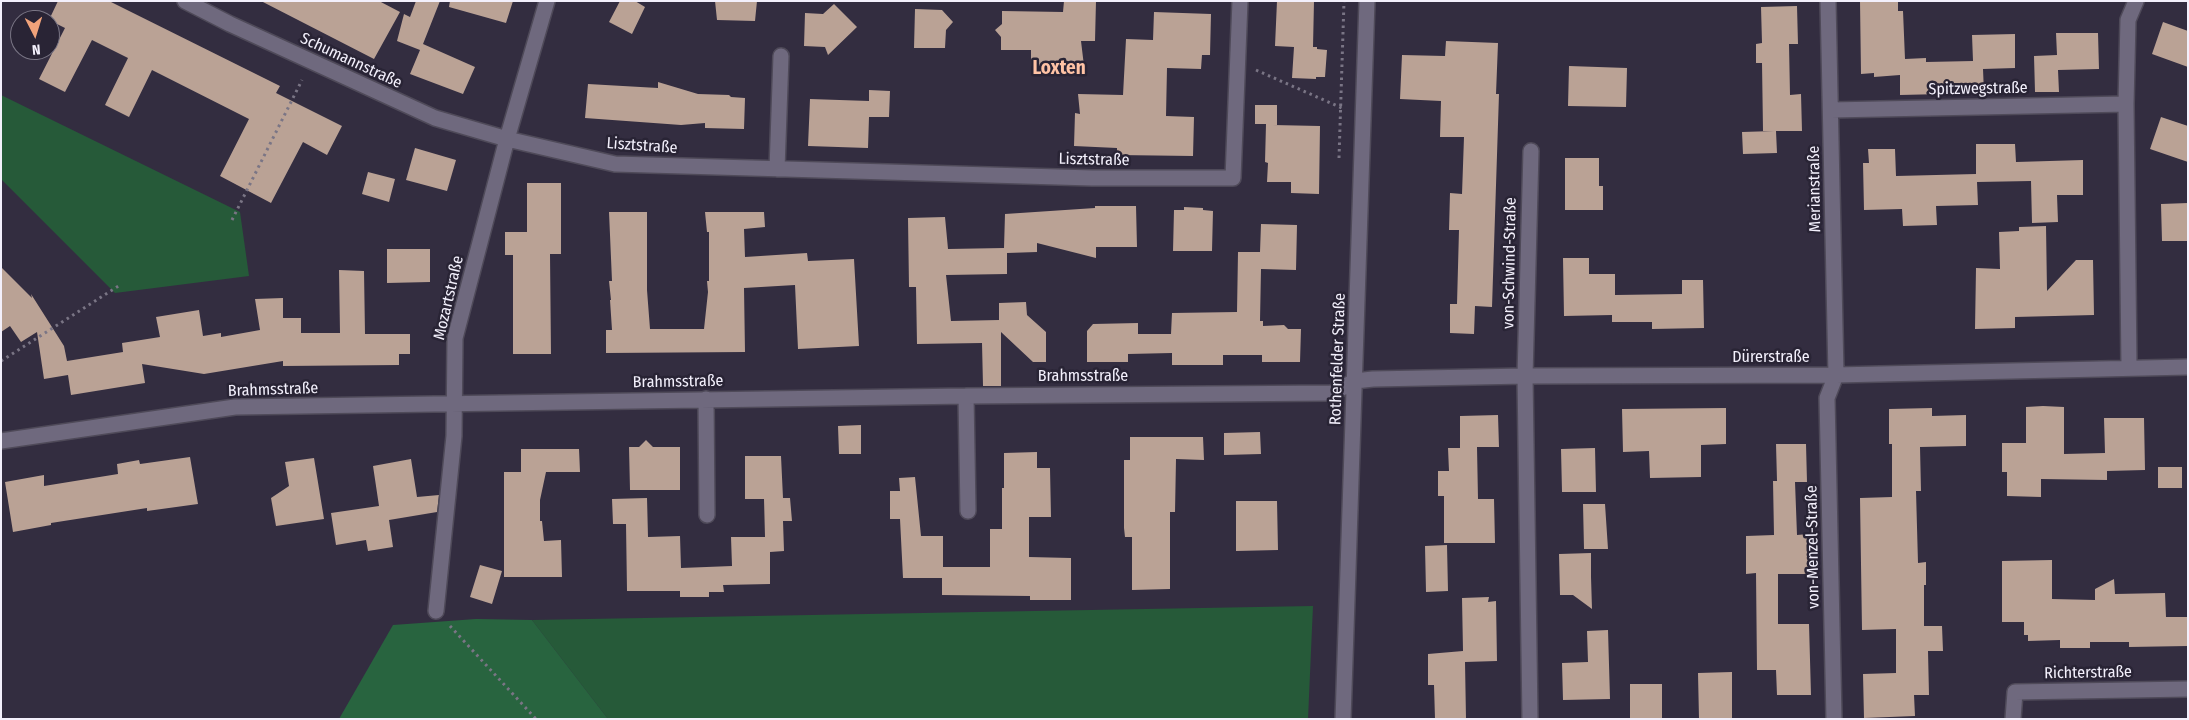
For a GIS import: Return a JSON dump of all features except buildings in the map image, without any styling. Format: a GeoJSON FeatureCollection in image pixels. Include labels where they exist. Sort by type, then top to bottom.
{"type":"FeatureCollection","features":[{"type":"Feature","properties":{"kind":"street","name":"Schumannstraße"},"geometry":{"type":"LineString","coordinates":[[185,1],[435,118],[507,139]]}},
{"type":"Feature","properties":{"kind":"street","name":"Mozartstraße"},"geometry":{"type":"LineString","coordinates":[[436,611],[454,436],[455,338],[507,139],[547,1]]}},
{"type":"Feature","properties":{"kind":"street","name":"Lisztstraße"},"geometry":{"type":"LineString","coordinates":[[507,139],[615,164],[1092,178],[1234,178],[1240,1]]}},
{"type":"Feature","properties":{"kind":"street","name":"Rothenfelder Straße"},"geometry":{"type":"LineString","coordinates":[[1343,719],[1367,1]]}},
{"type":"Feature","properties":{"kind":"street","name":"Merianstraße"},"geometry":{"type":"LineString","coordinates":[[1828,1],[1836,375]]}},
{"type":"Feature","properties":{"kind":"street"},"geometry":{"type":"LineString","coordinates":[[2129,367],[2126,104],[2128,20],[2136,1]]}},
{"type":"Feature","properties":{"kind":"street"},"geometry":{"type":"LineString","coordinates":[[777,169],[781,56]]}},
{"type":"Feature","properties":{"kind":"street","name":"Spitzwegstraße"},"geometry":{"type":"LineString","coordinates":[[1831,110],[2126,104]]}},
{"type":"Feature","properties":{"kind":"street","name":"von-Schwind-Straße"},"geometry":{"type":"LineString","coordinates":[[1525,376],[1530,151]]}},
{"type":"Feature","properties":{"kind":"street","name":"Dürerstraße"},"geometry":{"type":"LineString","coordinates":[[1355,381],[1525,376],[1836,375],[2188,367]]}},
{"type":"Feature","properties":{"kind":"street","name":"von-Menzel-Straße"},"geometry":{"type":"LineString","coordinates":[[1834,719],[1827,398],[1836,375]]}},
{"type":"Feature","properties":{"kind":"street"},"geometry":{"type":"LineString","coordinates":[[1525,376],[1530,719]]}},
{"type":"Feature","properties":{"kind":"street","name":"Brahmsstraße"},"geometry":{"type":"LineString","coordinates":[[1,441],[235,407],[706,399],[1332,393],[1355,381]]}},
{"type":"Feature","properties":{"kind":"street"},"geometry":{"type":"LineString","coordinates":[[966,396],[968,511]]}},
{"type":"Feature","properties":{"kind":"street"},"geometry":{"type":"LineString","coordinates":[[706,399],[707,515]]}},
{"type":"Feature","properties":{"kind":"street","name":"Richterstraße"},"geometry":{"type":"LineString","coordinates":[[2013,719],[2015,692],[2188,689]]}},
{"type":"Feature","properties":{"kind":"path"},"geometry":{"type":"LineString","coordinates":[[232,220],[312,62]]}},
{"type":"Feature","properties":{"kind":"path"},"geometry":{"type":"LineString","coordinates":[[1237,62],[1363,118]]}},
{"type":"Feature","properties":{"kind":"path"},"geometry":{"type":"LineString","coordinates":[[1,361],[120,285]]}},
{"type":"Feature","properties":{"kind":"path"},"geometry":{"type":"LineString","coordinates":[[436,611],[536,719]]}},
{"type":"Feature","properties":{"kind":"green space"},"geometry":{"type":"Polygon","coordinates":[[[1,95],[240,212],[249,276],[115,293],[1,179],[1,95]]]}},
{"type":"Feature","properties":{"kind":"green space"},"geometry":{"type":"Polygon","coordinates":[[[1313,606],[1308,719],[608,719],[532,620],[1313,606]]]}},
{"type":"Feature","properties":{"kind":"green space"},"geometry":{"type":"Polygon","coordinates":[[[476,619],[532,620],[608,719],[339,719],[393,625],[476,619]]]}},
{"type":"Feature","properties":{"kind":"district","name":"Loxten"},"geometry":{"type":"Point","coordinates":[1059,69]}}]}
